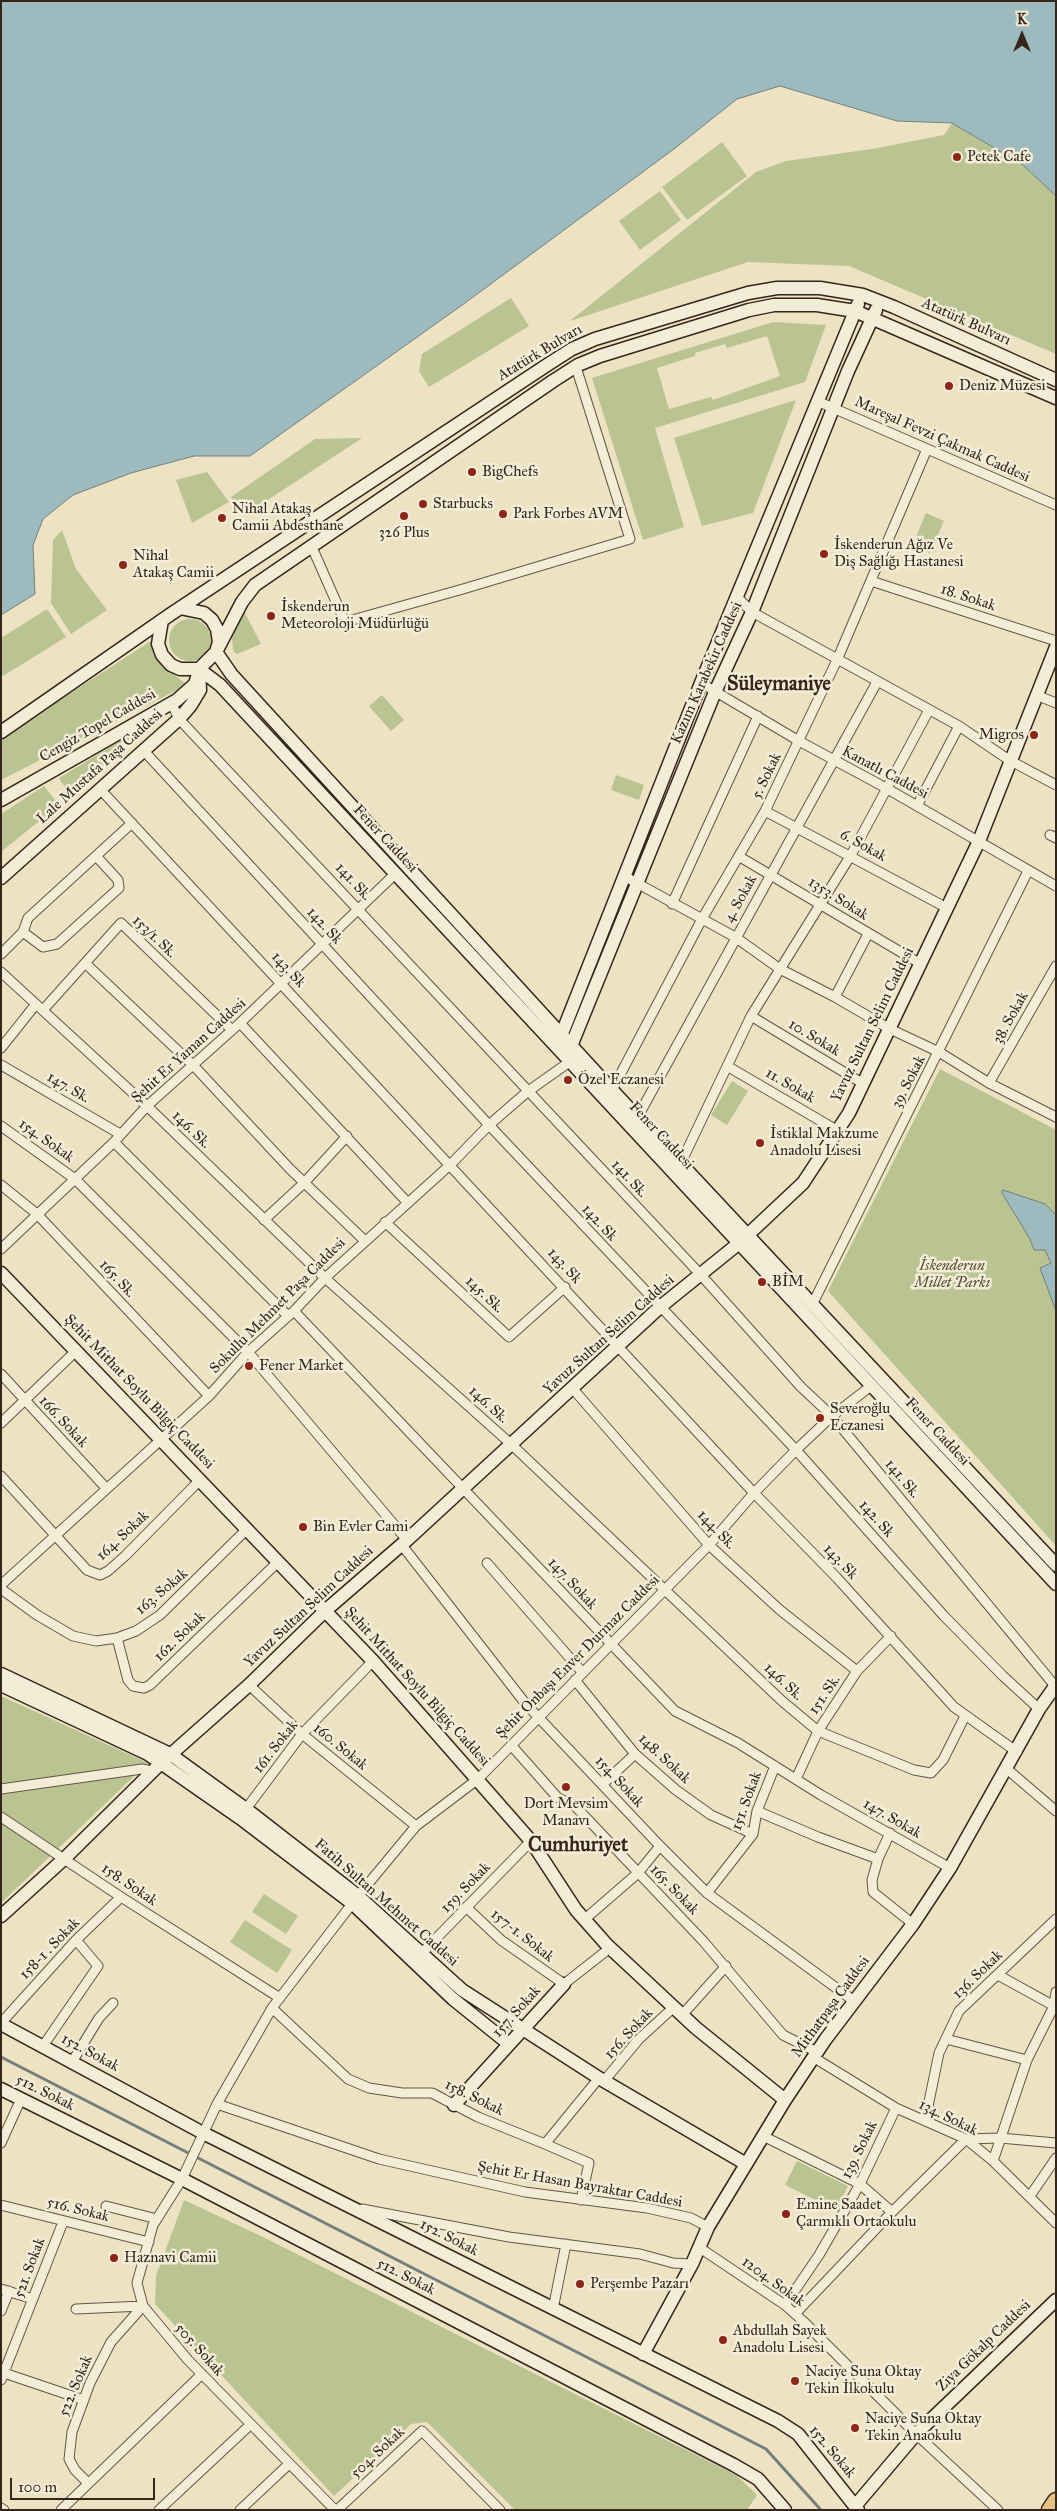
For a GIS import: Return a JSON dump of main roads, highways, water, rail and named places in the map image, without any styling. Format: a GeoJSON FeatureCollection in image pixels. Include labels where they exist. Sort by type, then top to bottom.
{"type":"FeatureCollection","features":[{"type":"Feature","properties":{"kind":"highway"},"geometry":{"type":"LineString","coordinates":[[1050,2510],[1056,2501]]}},
{"type":"Feature","properties":{"kind":"water"},"geometry":{"type":"Polygon","coordinates":[[[1,1],[1056,1],[1056,196],[1023,165],[952,123],[897,121],[780,86],[737,99],[674,149],[465,303],[250,456],[194,456],[131,473],[73,495],[43,519],[33,545],[35,594],[1,615],[1,1]]]}},
{"type":"Feature","properties":{"kind":"water"},"geometry":{"type":"Polygon","coordinates":[[[1003,1190],[1045,1204],[1056,1215],[1056,1311],[1040,1268],[1051,1263],[1045,1250],[1034,1250],[1030,1239],[1002,1193],[1003,1190]]]}},
{"type":"Feature","properties":{"kind":"waterway"},"geometry":{"type":"LineString","coordinates":[[1,2057],[766,2449],[821,2510]]}},
{"type":"Feature","properties":{"kind":"place","name":"Petek Cafe"},"geometry":{"type":"Point","coordinates":[957,157]}},
{"type":"Feature","properties":{"kind":"place","name":"Deniz Müzesi"},"geometry":{"type":"Point","coordinates":[949,386]}},
{"type":"Feature","properties":{"kind":"place","name":"BigChefs"},"geometry":{"type":"Point","coordinates":[472,472]}},
{"type":"Feature","properties":{"kind":"place","name":"Starbucks"},"geometry":{"type":"Point","coordinates":[423,504]}},
{"type":"Feature","properties":{"kind":"place","name":"Park Forbes AVM"},"geometry":{"type":"Point","coordinates":[503,514]}},
{"type":"Feature","properties":{"kind":"place","name":"326 Plus"},"geometry":{"type":"Point","coordinates":[404,516]}},
{"type":"Feature","properties":{"kind":"place","name":"Nihal Atakaş Camii Abdesthane"},"geometry":{"type":"Point","coordinates":[222,518]}},
{"type":"Feature","properties":{"kind":"place","name":"İskenderun Ağız Ve Diş Sağlığı Hastanesi"},"geometry":{"type":"Point","coordinates":[824,554]}},
{"type":"Feature","properties":{"kind":"place","name":"Nihal Atakaş Camii"},"geometry":{"type":"Point","coordinates":[123,565]}},
{"type":"Feature","properties":{"kind":"place","name":"İskenderun Meteoroloji Müdürlüğü"},"geometry":{"type":"Point","coordinates":[271,616]}},
{"type":"Feature","properties":{"kind":"place","name":"Migros"},"geometry":{"type":"Point","coordinates":[1034,735]}},
{"type":"Feature","properties":{"kind":"place","name":"Özel Eczanesi"},"geometry":{"type":"Point","coordinates":[568,1080]}},
{"type":"Feature","properties":{"kind":"place","name":"İstiklal Makzume Anadolu Lisesi"},"geometry":{"type":"Point","coordinates":[760,1143]}},
{"type":"Feature","properties":{"kind":"place","name":"BİM"},"geometry":{"type":"Point","coordinates":[762,1282]}},
{"type":"Feature","properties":{"kind":"place","name":"Fener Market"},"geometry":{"type":"Point","coordinates":[249,1366]}},
{"type":"Feature","properties":{"kind":"place","name":"Severoğlu Eczanesi"},"geometry":{"type":"Point","coordinates":[820,1418]}},
{"type":"Feature","properties":{"kind":"place","name":"Bin Evler Cami"},"geometry":{"type":"Point","coordinates":[303,1527]}},
{"type":"Feature","properties":{"kind":"place","name":"Dort Mevsim Manavı"},"geometry":{"type":"Point","coordinates":[566,1787]}},
{"type":"Feature","properties":{"kind":"place","name":"Emine Saadet Çarmıklı Ortaokulu"},"geometry":{"type":"Point","coordinates":[786,2214]}},
{"type":"Feature","properties":{"kind":"place","name":"Haznavi Camii"},"geometry":{"type":"Point","coordinates":[114,2258]}},
{"type":"Feature","properties":{"kind":"place","name":"Perşembe Pazarı"},"geometry":{"type":"Point","coordinates":[580,2284]}},
{"type":"Feature","properties":{"kind":"place","name":"Abdullah Sayek Anadolu Lisesi"},"geometry":{"type":"Point","coordinates":[723,2340]}},
{"type":"Feature","properties":{"kind":"place","name":"Naciye Suna Oktay Tekin İlkokulu"},"geometry":{"type":"Point","coordinates":[795,2381]}},
{"type":"Feature","properties":{"kind":"place","name":"Naciye Suna Oktay Tekin Anaokulu"},"geometry":{"type":"Point","coordinates":[855,2428]}},
{"type":"Feature","properties":{"kind":"district","name":"Süleymaniye"},"geometry":{"type":"Point","coordinates":[779,685]}},
{"type":"Feature","properties":{"kind":"district","name":"Cumhuriyet"},"geometry":{"type":"Point","coordinates":[578,1846]}},
{"type":"Feature","properties":{"kind":"park label","name":"İskenderun Millet Parkı"},"geometry":{"type":"Point","coordinates":[952,1274]}}]}
